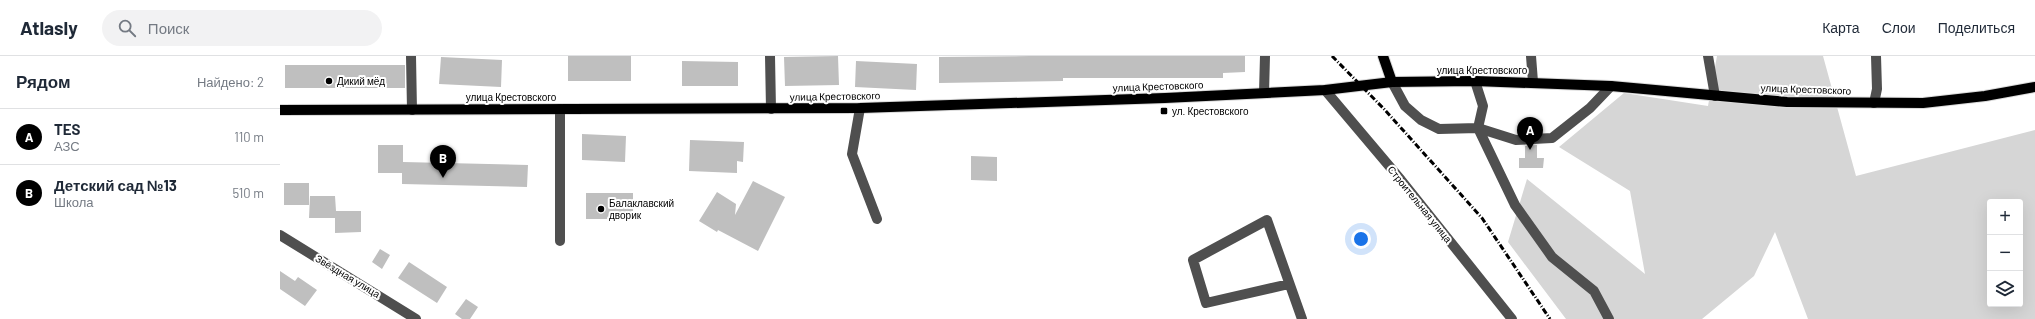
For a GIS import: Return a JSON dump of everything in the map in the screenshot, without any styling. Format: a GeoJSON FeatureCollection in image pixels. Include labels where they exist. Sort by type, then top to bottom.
{"type":"FeatureCollection","features":[{"type":"Feature","properties":{"kind":"main road"},"geometry":{"type":"LineString","coordinates":[[1383,56],[1392,82]]}},
{"type":"Feature","properties":{"kind":"main road","name":"улица Крестовского"},"geometry":{"type":"LineString","coordinates":[[280,110],[860,108],[1264,93],[1325,90],[1392,82],[1475,81],[1611,86],[1787,102],[1923,104],[1985,96],[2035,87]]}},
{"type":"Feature","properties":{"kind":"street"},"geometry":{"type":"LineString","coordinates":[[411,56],[412,110]]}},
{"type":"Feature","properties":{"kind":"street"},"geometry":{"type":"LineString","coordinates":[[770,56],[771,109]]}},
{"type":"Feature","properties":{"kind":"street"},"geometry":{"type":"LineString","coordinates":[[1264,93],[1265,56]]}},
{"type":"Feature","properties":{"kind":"street"},"geometry":{"type":"LineString","coordinates":[[1531,56],[1533,82]]}},
{"type":"Feature","properties":{"kind":"street"},"geometry":{"type":"LineString","coordinates":[[1708,56],[1715,96]]}},
{"type":"Feature","properties":{"kind":"street"},"geometry":{"type":"LineString","coordinates":[[1874,103],[1877,89],[1876,56]]}},
{"type":"Feature","properties":{"kind":"street"},"geometry":{"type":"LineString","coordinates":[[1475,81],[1483,106],[1478,128],[1515,205],[1552,257],[1594,291],[1609,319]]}},
{"type":"Feature","properties":{"kind":"street"},"geometry":{"type":"LineString","coordinates":[[1392,82],[1405,106],[1421,120],[1439,129],[1478,128],[1516,140],[1552,138],[1590,108],[1611,86]]}},
{"type":"Feature","properties":{"kind":"street","name":"Строительная улица"},"geometry":{"type":"LineString","coordinates":[[1325,90],[1401,180],[1512,319]]}},
{"type":"Feature","properties":{"kind":"street"},"geometry":{"type":"LineString","coordinates":[[860,108],[852,154],[877,219]]}},
{"type":"Feature","properties":{"kind":"street"},"geometry":{"type":"LineString","coordinates":[[560,109],[560,241]]}},
{"type":"Feature","properties":{"kind":"street"},"geometry":{"type":"LineString","coordinates":[[1290,284],[1206,303],[1193,260],[1267,220],[1290,284],[1302,319]]}},
{"type":"Feature","properties":{"kind":"street","name":"Звёздная улица"},"geometry":{"type":"LineString","coordinates":[[280,235],[416,319]]}},
{"type":"Feature","properties":{"kind":"shaded area"},"geometry":{"type":"Polygon","coordinates":[[[1717,56],[1823,56],[1856,176],[2035,130],[2035,319],[1808,319],[1775,232],[1754,276],[1702,319],[1566,319],[1508,242],[1527,179],[1645,274],[1630,191],[1559,147],[1624,93],[1708,106],[1717,56]]]}},
{"type":"Feature","properties":{"kind":"building"},"geometry":{"type":"Polygon","coordinates":[[[568,56],[631,56],[631,81],[568,81],[568,56]]]}},
{"type":"Feature","properties":{"kind":"building"},"geometry":{"type":"Polygon","coordinates":[[[838,56],[839,85],[785,86],[784,57],[838,56]]]}},
{"type":"Feature","properties":{"kind":"building"},"geometry":{"type":"Polygon","coordinates":[[[1245,56],[1245,72],[1223,73],[1223,78],[1063,78],[1063,81],[939,83],[939,57],[1245,56]]]}},
{"type":"Feature","properties":{"kind":"building"},"geometry":{"type":"Polygon","coordinates":[[[441,57],[502,60],[501,87],[439,84],[441,57]]]}},
{"type":"Feature","properties":{"kind":"building"},"geometry":{"type":"Polygon","coordinates":[[[682,61],[738,62],[738,86],[682,86],[682,61]]]}},
{"type":"Feature","properties":{"kind":"building"},"geometry":{"type":"Polygon","coordinates":[[[856,61],[917,64],[916,90],[855,87],[856,61]]]}},
{"type":"Feature","properties":{"kind":"building"},"geometry":{"type":"Polygon","coordinates":[[[285,65],[405,65],[405,88],[285,88],[285,65]]]}},
{"type":"Feature","properties":{"kind":"building"},"geometry":{"type":"Polygon","coordinates":[[[582,134],[626,136],[625,162],[582,160],[582,134]]]}},
{"type":"Feature","properties":{"kind":"building"},"geometry":{"type":"Polygon","coordinates":[[[690,140],[744,142],[743,162],[737,161],[737,173],[689,171],[690,140]]]}},
{"type":"Feature","properties":{"kind":"building"},"geometry":{"type":"Polygon","coordinates":[[[378,145],[403,145],[403,162],[528,165],[527,187],[402,184],[402,173],[378,173],[378,145]]]}},
{"type":"Feature","properties":{"kind":"building"},"geometry":{"type":"Polygon","coordinates":[[[1537,145],[1537,158],[1544,158],[1543,168],[1519,168],[1519,158],[1525,158],[1525,146],[1537,145]]]}},
{"type":"Feature","properties":{"kind":"building"},"geometry":{"type":"Polygon","coordinates":[[[971,156],[997,157],[997,181],[971,180],[971,156]]]}},
{"type":"Feature","properties":{"kind":"building"},"geometry":{"type":"Polygon","coordinates":[[[753,181],[785,197],[758,251],[718,230],[717,232],[699,221],[717,192],[736,204],[735,215],[753,181]]]}},
{"type":"Feature","properties":{"kind":"building"},"geometry":{"type":"Polygon","coordinates":[[[284,183],[309,183],[309,205],[284,205],[284,183]]]}},
{"type":"Feature","properties":{"kind":"building"},"geometry":{"type":"Polygon","coordinates":[[[586,193],[633,193],[633,219],[586,219],[586,193]]]}},
{"type":"Feature","properties":{"kind":"building"},"geometry":{"type":"Polygon","coordinates":[[[310,196],[335,196],[336,211],[361,211],[361,232],[335,233],[335,218],[309,218],[310,196]]]}},
{"type":"Feature","properties":{"kind":"building"},"geometry":{"type":"Polygon","coordinates":[[[380,249],[390,255],[382,269],[372,262],[380,249]]]}},
{"type":"Feature","properties":{"kind":"building"},"geometry":{"type":"Polygon","coordinates":[[[409,262],[447,287],[437,303],[398,278],[409,262]]]}},
{"type":"Feature","properties":{"kind":"building"},"geometry":{"type":"Polygon","coordinates":[[[280,271],[295,281],[298,277],[317,290],[305,306],[280,289],[280,271]]]}},
{"type":"Feature","properties":{"kind":"building"},"geometry":{"type":"Polygon","coordinates":[[[466,299],[478,307],[470,319],[462,319],[455,314],[466,299]]]}},
{"type":"Feature","properties":{"kind":"railway"},"geometry":{"type":"LineString","coordinates":[[1332,56],[1384,109],[1482,218],[1550,319]]}},
{"type":"Feature","properties":{"kind":"place","name":"Дикий мёд"},"geometry":{"type":"Point","coordinates":[329,81]}},
{"type":"Feature","properties":{"kind":"place","name":"ул. Крестовского"},"geometry":{"type":"Point","coordinates":[1164,111]}},
{"type":"Feature","properties":{"kind":"place","name":"TES"},"geometry":{"type":"Point","coordinates":[1530,150]}},
{"type":"Feature","properties":{"kind":"place","name":"Детский сад №13"},"geometry":{"type":"Point","coordinates":[443,178]}},
{"type":"Feature","properties":{"kind":"place","name":"Балаклавский дворик"},"geometry":{"type":"Point","coordinates":[601,209]}}]}
